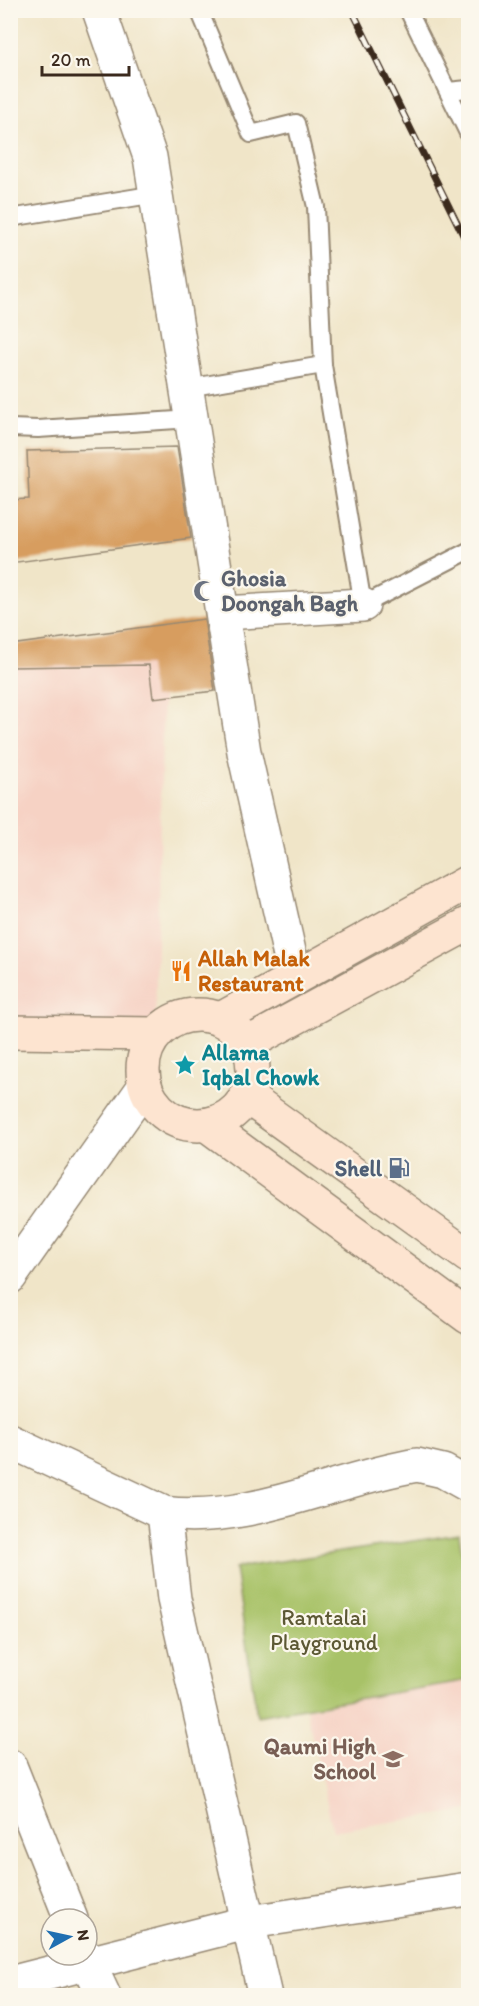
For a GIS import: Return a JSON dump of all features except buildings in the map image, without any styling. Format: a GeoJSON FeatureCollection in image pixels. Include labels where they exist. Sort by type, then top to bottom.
{"type":"FeatureCollection","features":[{"type":"Feature","properties":{"kind":"main road"},"geometry":{"type":"LineString","coordinates":[[221,1019],[468,882]]}},
{"type":"Feature","properties":{"kind":"main road"},"geometry":{"type":"LineString","coordinates":[[247,1044],[468,924]]}},
{"type":"Feature","properties":{"kind":"main road"},"geometry":{"type":"LineString","coordinates":[[186,1015],[204,1015],[221,1019],[236,1029],[247,1044],[253,1061],[253,1079],[247,1097],[236,1111],[220,1121],[207,1125],[184,1125],[166,1117],[153,1104],[144,1087],[144,1059],[155,1034],[169,1022],[186,1015]]}},
{"type":"Feature","properties":{"kind":"main road"},"geometry":{"type":"LineString","coordinates":[[10,1032],[155,1034]]}},
{"type":"Feature","properties":{"kind":"main road"},"geometry":{"type":"LineString","coordinates":[[247,1097],[468,1256]]}},
{"type":"Feature","properties":{"kind":"main road"},"geometry":{"type":"LineString","coordinates":[[207,1125],[468,1317]]}},
{"type":"Feature","properties":{"kind":"street"},"geometry":{"type":"LineString","coordinates":[[99,10],[150,157],[244,752],[295,978]]}},
{"type":"Feature","properties":{"kind":"street"},"geometry":{"type":"LineString","coordinates":[[223,613],[363,605]]}},
{"type":"Feature","properties":{"kind":"street"},"geometry":{"type":"LineString","coordinates":[[10,1277],[144,1087]]}},
{"type":"Feature","properties":{"kind":"street"},"geometry":{"type":"LineString","coordinates":[[10,1441],[164,1513],[196,1516],[230,1513],[417,1465],[443,1471],[468,1485]]}},
{"type":"Feature","properties":{"kind":"street"},"geometry":{"type":"LineString","coordinates":[[164,1513],[174,1599],[265,1995]]}},
{"type":"Feature","properties":{"kind":"street"},"geometry":{"type":"LineString","coordinates":[[10,1766],[66,1907]]}},
{"type":"Feature","properties":{"kind":"street"},"geometry":{"type":"LineString","coordinates":[[99,1955],[250,1922],[468,1889]]}},
{"type":"Feature","properties":{"kind":"street"},"geometry":{"type":"LineString","coordinates":[[10,1983],[59,1967]]}},
{"type":"Feature","properties":{"kind":"street"},"geometry":{"type":"LineString","coordinates":[[90,1967],[104,1995]]}},
{"type":"Feature","properties":{"kind":"lane"},"geometry":{"type":"LineString","coordinates":[[199,10],[251,134],[296,123],[316,207],[323,365],[363,605],[468,551]]}},
{"type":"Feature","properties":{"kind":"lane"},"geometry":{"type":"LineString","coordinates":[[408,10],[468,133]]}},
{"type":"Feature","properties":{"kind":"lane"},"geometry":{"type":"LineString","coordinates":[[448,91],[468,89]]}},
{"type":"Feature","properties":{"kind":"lane"},"geometry":{"type":"LineString","coordinates":[[10,218],[156,194]]}},
{"type":"Feature","properties":{"kind":"lane"},"geometry":{"type":"LineString","coordinates":[[10,428],[38,429],[189,403],[323,365]]}},
{"type":"Feature","properties":{"kind":"shaded area"},"geometry":{"type":"Polygon","coordinates":[[[149,665],[153,698],[163,697],[155,1026],[11,1024],[10,667],[149,665]]]}},
{"type":"Feature","properties":{"kind":"shaded area","name":"Qaumi High School"},"geometry":{"type":"Polygon","coordinates":[[[468,1680],[468,1810],[333,1831],[306,1709],[468,1680]]]}},
{"type":"Feature","properties":{"kind":"green space","name":"Ramtalai Playground"},"geometry":{"type":"Polygon","coordinates":[[[459,1534],[468,1598],[468,1680],[257,1716],[235,1568],[459,1534]]]}},
{"type":"Feature","properties":{"kind":"railway"},"geometry":{"type":"LineString","coordinates":[[352,10],[468,245]]}},
{"type":"Feature","properties":{"kind":"place","name":"Ghosia Doongah Bagh"},"geometry":{"type":"Point","coordinates":[204,591]}},
{"type":"Feature","properties":{"kind":"place","name":"Allah Malak Restaurant"},"geometry":{"type":"Point","coordinates":[181,971]}},
{"type":"Feature","properties":{"kind":"place","name":"Allama Iqbal Chowk"},"geometry":{"type":"Point","coordinates":[185,1065]}},
{"type":"Feature","properties":{"kind":"place","name":"Shell"},"geometry":{"type":"Point","coordinates":[399,1168]}},
{"type":"Feature","properties":{"kind":"place","name":"Qaumi High School"},"geometry":{"type":"Point","coordinates":[393,1759]}}]}
